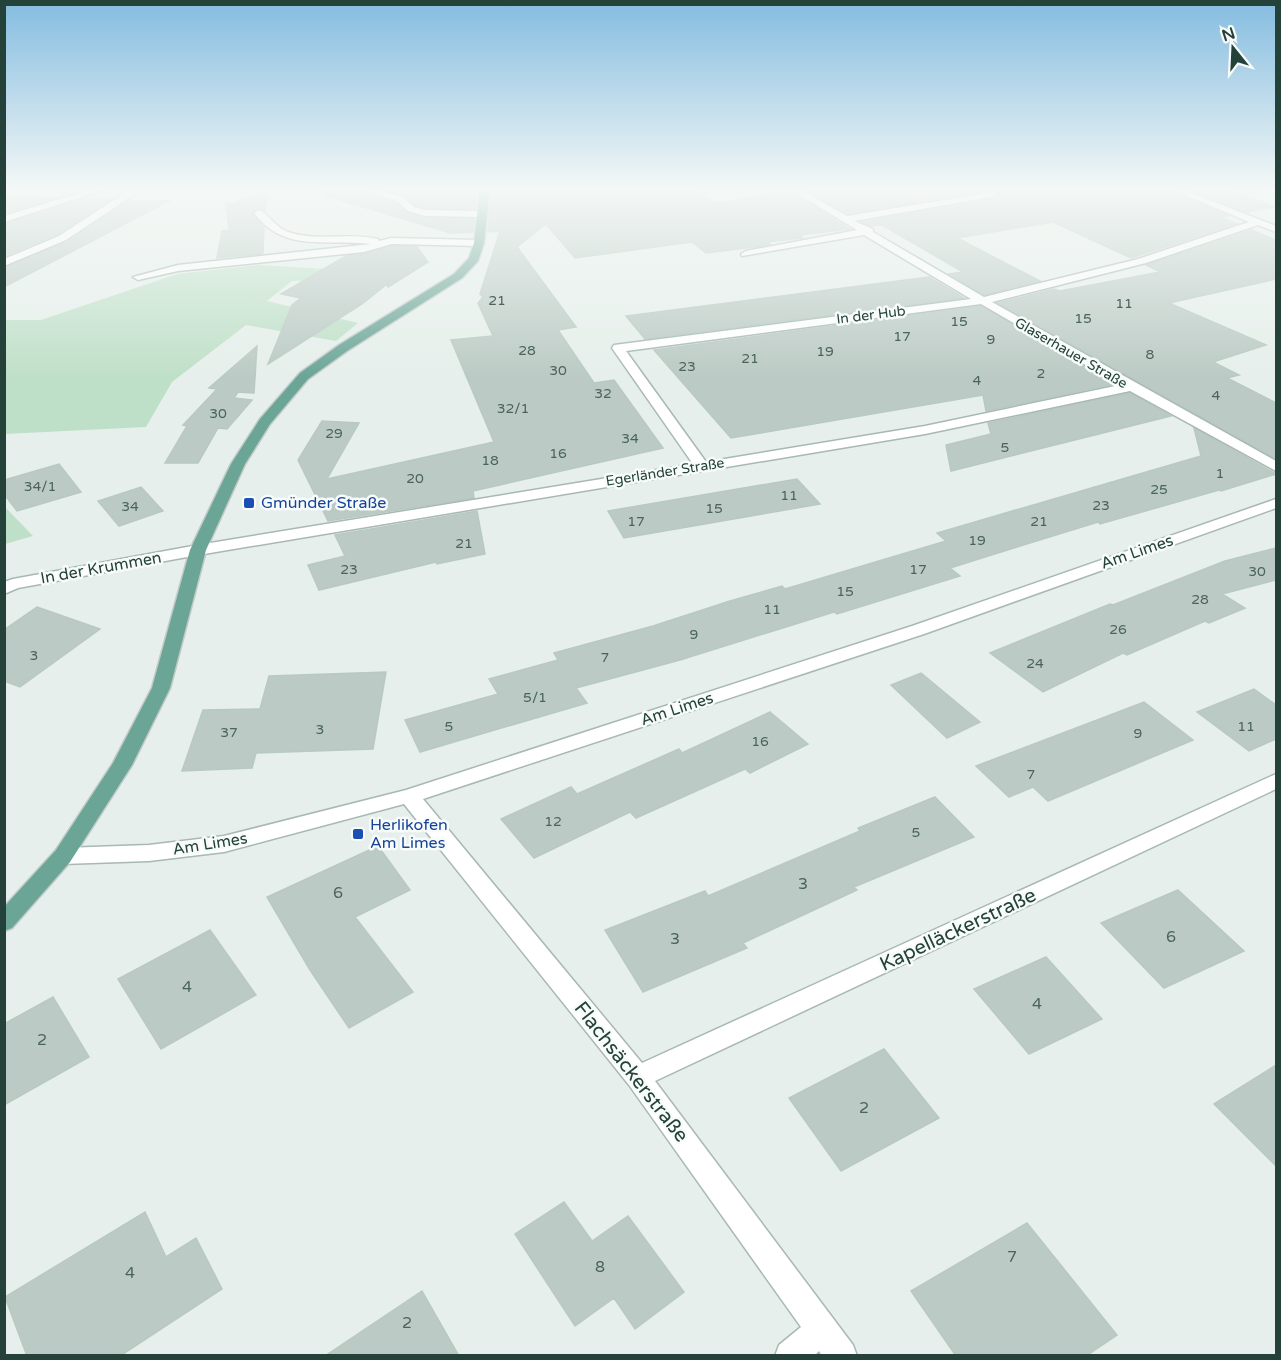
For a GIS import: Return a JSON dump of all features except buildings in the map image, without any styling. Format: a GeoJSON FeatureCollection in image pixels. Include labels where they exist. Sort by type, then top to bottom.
{"type":"FeatureCollection","features":[{"type":"Feature","properties":{"kind":"main road"},"geometry":{"type":"LineString","coordinates":[[4,922],[63,856],[122,765],[161,688],[198,550],[238,464],[265,422],[304,376],[343,348],[458,276],[474,259],[476,251]]}},
{"type":"Feature","properties":{"kind":"street"},"geometry":{"type":"LineString","coordinates":[[4,263],[33,251]]}},
{"type":"Feature","properties":{"kind":"street"},"geometry":{"type":"LineString","coordinates":[[138,277],[178,268],[340,251]]}},
{"type":"Feature","properties":{"kind":"street"},"geometry":{"type":"LineString","coordinates":[[746,254],[760,251]]}},
{"type":"Feature","properties":{"kind":"street","name":"Glaserhauer Straße"},"geometry":{"type":"LineString","coordinates":[[902,251],[981,301],[1130,387],[1276,467]]}},
{"type":"Feature","properties":{"kind":"street","name":"In der Hub"},"geometry":{"type":"LineString","coordinates":[[702,466],[618,348],[981,301],[1142,261],[1170,251]]}},
{"type":"Feature","properties":{"kind":"street","name":"Egerländer Straße"},"geometry":{"type":"LineString","coordinates":[[198,550],[925,430],[1130,387]]}},
{"type":"Feature","properties":{"kind":"street","name":"Am Limes"},"geometry":{"type":"LineString","coordinates":[[63,856],[149,853],[224,844],[410,796],[918,630],[1276,503]]}},
{"type":"Feature","properties":{"kind":"street","name":"In der Krummen"},"geometry":{"type":"LineString","coordinates":[[4,589],[13,584],[198,550]]}},
{"type":"Feature","properties":{"kind":"street","name":"Kapelläckerstraße"},"geometry":{"type":"LineString","coordinates":[[638,1077],[1276,781]]}},
{"type":"Feature","properties":{"kind":"street","name":"Flachsäckerstraße"},"geometry":{"type":"LineString","coordinates":[[410,796],[638,1077],[842,1356]]}},
{"type":"Feature","properties":{"kind":"street"},"geometry":{"type":"LineString","coordinates":[[790,1356],[821,1330]]}},
{"type":"Feature","properties":{"kind":"green space"},"geometry":{"type":"Polygon","coordinates":[[[258,265],[344,270],[333,280],[292,281],[267,301],[358,323],[336,341],[246,325],[172,382],[146,427],[5,434],[5,320],[41,320],[177,274],[258,265]]]}},
{"type":"Feature","properties":{"kind":"green space"},"geometry":{"type":"Polygon","coordinates":[[[5,507],[33,536],[5,544],[5,507]]]}},
{"type":"Feature","properties":{"kind":"place","name":"Gmünder Straße"},"geometry":{"type":"Point","coordinates":[249,503]}},
{"type":"Feature","properties":{"kind":"place","name":"Herlikofen Am Limes"},"geometry":{"type":"Point","coordinates":[358,834]}}]}
